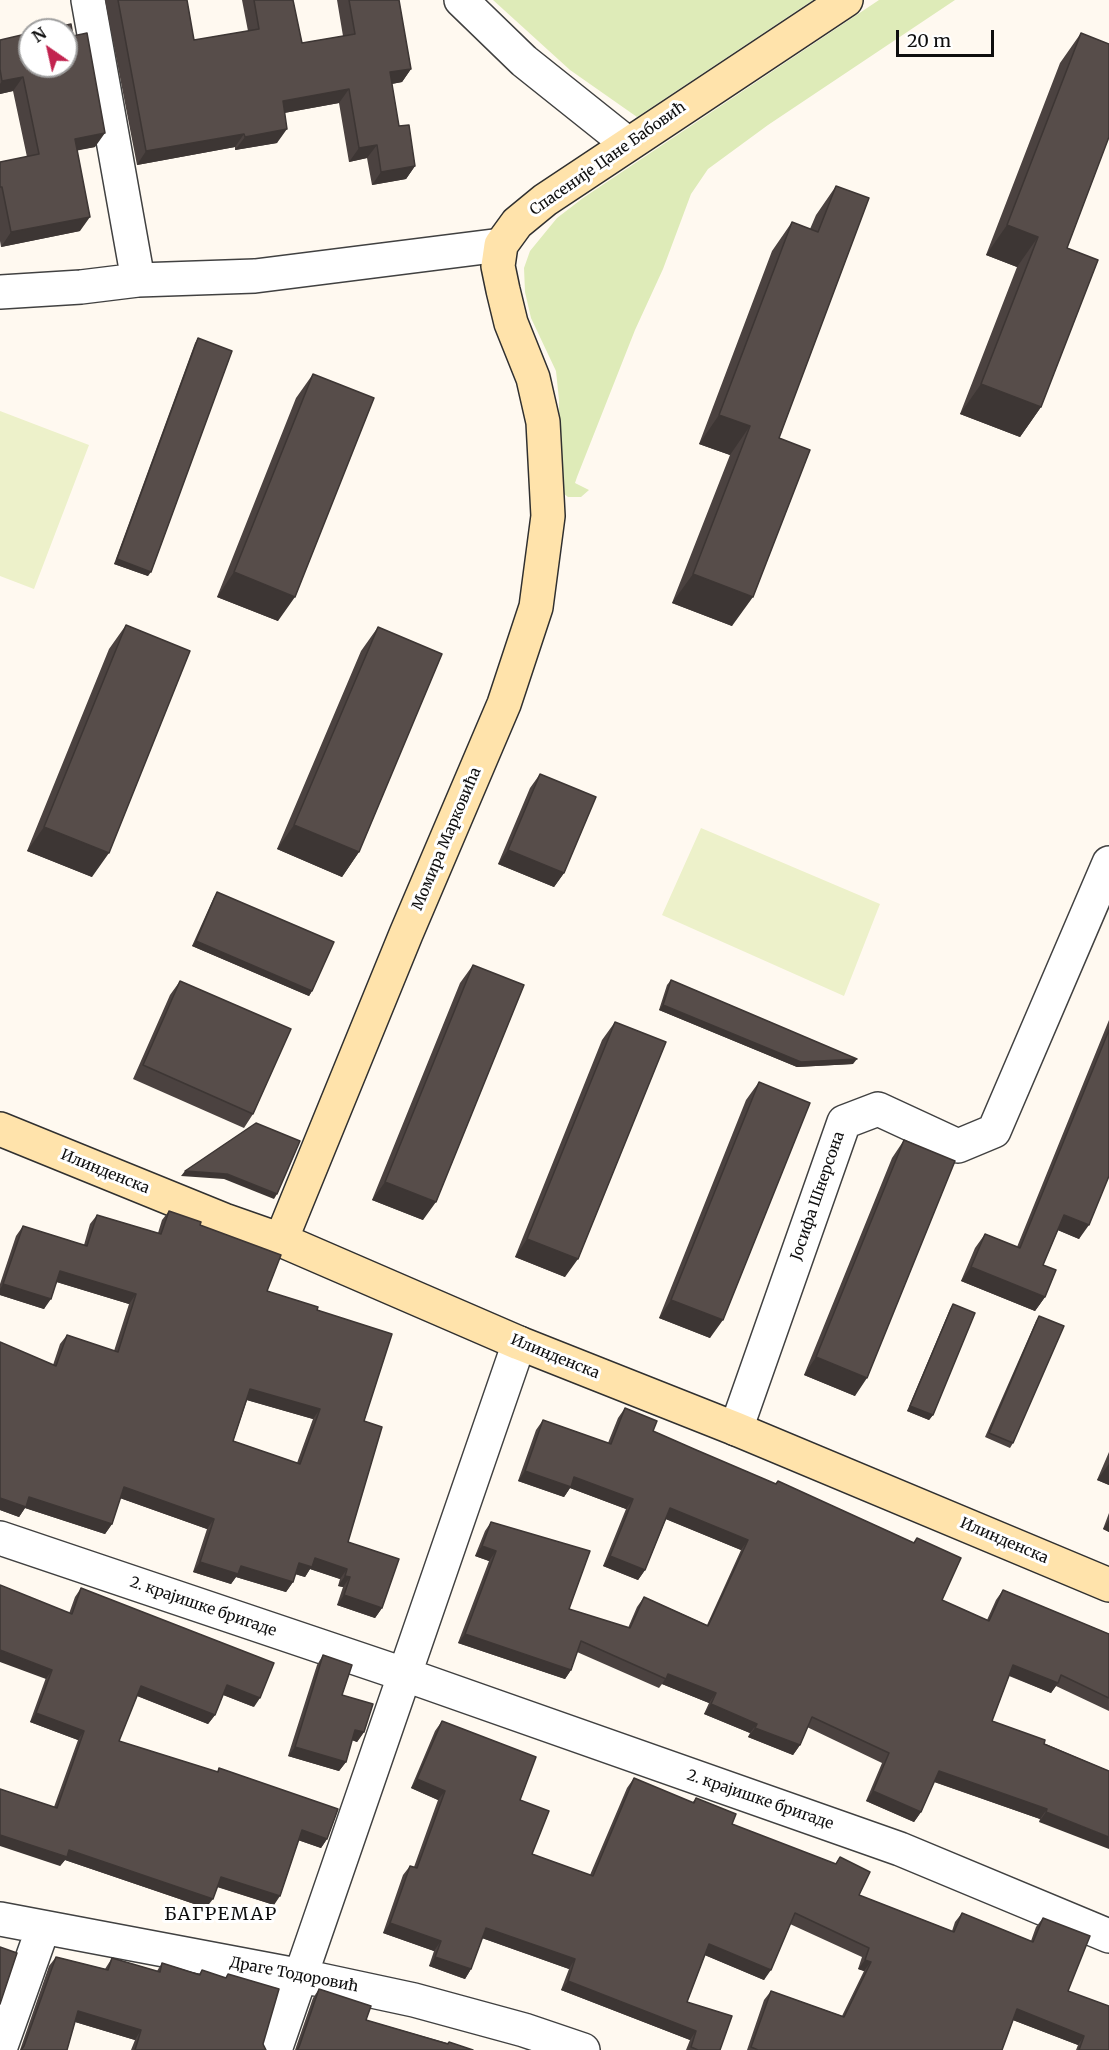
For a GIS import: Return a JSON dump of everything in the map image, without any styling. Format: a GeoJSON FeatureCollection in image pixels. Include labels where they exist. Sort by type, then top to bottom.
{"type":"FeatureCollection","features":[{"type":"Feature","properties":{"kind":"street"},"geometry":{"type":"LineString","coordinates":[[88,0],[138,279]]}},
{"type":"Feature","properties":{"kind":"street"},"geometry":{"type":"LineString","coordinates":[[461,0],[524,61],[628,144]]}},
{"type":"Feature","properties":{"kind":"street","name":"Спасеније Цане Бабовић"},"geometry":{"type":"LineString","coordinates":[[501,245],[517,223],[545,200],[846,0]]}},
{"type":"Feature","properties":{"kind":"street"},"geometry":{"type":"LineString","coordinates":[[0,292],[81,287],[138,279],[255,276],[501,245]]}},
{"type":"Feature","properties":{"kind":"street","name":"Момира Марковића"},"geometry":{"type":"LineString","coordinates":[[281,1240],[406,934],[504,704],[532,618],[548,516],[543,422],[533,378],[511,322],[503,290],[498,266],[501,245]]}},
{"type":"Feature","properties":{"kind":"street","name":"Јосифа Шнерсона"},"geometry":{"type":"LineString","coordinates":[[736,1429],[844,1122],[878,1109],[958,1146],[994,1131],[1109,863]]}},
{"type":"Feature","properties":{"kind":"street","name":"Илинденска"},"geometry":{"type":"LineString","coordinates":[[0,1129],[224,1220],[281,1240],[519,1343],[736,1429],[1109,1585]]}},
{"type":"Feature","properties":{"kind":"street"},"geometry":{"type":"LineString","coordinates":[[275,2050],[519,1343]]}},
{"type":"Feature","properties":{"kind":"street","name":"2. крајишке бригаде"},"geometry":{"type":"LineString","coordinates":[[0,1538],[406,1675],[900,1849],[1109,1936]]}},
{"type":"Feature","properties":{"kind":"street","name":"Драге Тодоровић"},"geometry":{"type":"LineString","coordinates":[[0,1919],[302,1976],[454,2010],[577,2049]]}},
{"type":"Feature","properties":{"kind":"street"},"geometry":{"type":"LineString","coordinates":[[0,2049],[43,1928]]}},
{"type":"Feature","properties":{"kind":"green space"},"geometry":{"type":"Polygon","coordinates":[[[493,0],[813,0],[637,117],[570,70],[493,0]]]}},
{"type":"Feature","properties":{"kind":"green space"},"geometry":{"type":"Polygon","coordinates":[[[879,0],[955,0],[768,125],[708,169],[691,194],[663,269],[635,330],[577,477],[575,483],[589,490],[581,497],[568,497],[559,490],[559,400],[556,371],[531,318],[525,292],[524,268],[530,251],[557,218],[583,198],[879,0]]]}},
{"type":"Feature","properties":{"kind":"green space"},"geometry":{"type":"Polygon","coordinates":[[[0,411],[89,445],[34,589],[0,576],[0,411]]]}},
{"type":"Feature","properties":{"kind":"green space"},"geometry":{"type":"Polygon","coordinates":[[[701,828],[880,904],[844,996],[662,915],[701,828]]]}},
{"type":"Feature","properties":{"kind":"building"},"geometry":{"type":"Polygon","coordinates":[[[118,0],[187,0],[194,40],[259,29],[254,0],[293,0],[302,43],[355,34],[349,0],[399,0],[411,69],[390,72],[399,126],[409,125],[415,166],[381,172],[377,145],[359,148],[349,89],[283,101],[287,129],[146,151],[118,0]]]}},
{"type":"Feature","properties":{"kind":"building"},"geometry":{"type":"Polygon","coordinates":[[[87,33],[105,133],[75,139],[90,217],[11,232],[2,187],[0,187],[0,162],[39,154],[23,78],[78,78],[78,35],[87,33]]]}},
{"type":"Feature","properties":{"kind":"building"},"geometry":{"type":"Polygon","coordinates":[[[1081,33],[1109,44],[1109,137],[1067,248],[1098,260],[1041,407],[981,384],[1038,237],[1007,225],[1081,33]]]}},
{"type":"Feature","properties":{"kind":"building"},"geometry":{"type":"Polygon","coordinates":[[[18,36],[18,78],[2,81],[0,40],[18,36]]]}},
{"type":"Feature","properties":{"kind":"building"},"geometry":{"type":"Polygon","coordinates":[[[836,186],[869,198],[779,438],[810,450],[753,597],[693,574],[750,426],[719,415],[792,222],[818,232],[836,186]]]}},
{"type":"Feature","properties":{"kind":"building"},"geometry":{"type":"Polygon","coordinates":[[[198,338],[232,351],[151,572],[117,559],[198,338]]]}},
{"type":"Feature","properties":{"kind":"building"},"geometry":{"type":"Polygon","coordinates":[[[313,374],[374,398],[295,597],[234,572],[313,374]]]}},
{"type":"Feature","properties":{"kind":"building"},"geometry":{"type":"Polygon","coordinates":[[[126,625],[190,651],[109,853],[44,827],[126,625]]]}},
{"type":"Feature","properties":{"kind":"building"},"geometry":{"type":"Polygon","coordinates":[[[378,627],[442,654],[359,852],[294,825],[378,627]]]}},
{"type":"Feature","properties":{"kind":"building"},"geometry":{"type":"Polygon","coordinates":[[[540,774],[596,797],[564,873],[508,850],[540,774]]]}},
{"type":"Feature","properties":{"kind":"building"},"geometry":{"type":"Polygon","coordinates":[[[217,892],[334,942],[312,991],[196,941],[217,892]]]}},
{"type":"Feature","properties":{"kind":"building"},"geometry":{"type":"Polygon","coordinates":[[[473,965],[524,985],[436,1202],[385,1182],[473,965]]]}},
{"type":"Feature","properties":{"kind":"building"},"geometry":{"type":"Polygon","coordinates":[[[671,980],[857,1059],[801,1062],[663,1005],[671,980]]]}},
{"type":"Feature","properties":{"kind":"building"},"geometry":{"type":"Polygon","coordinates":[[[180,981],[291,1029],[253,1114],[143,1065],[180,981]]]}},
{"type":"Feature","properties":{"kind":"building"},"geometry":{"type":"Polygon","coordinates":[[[615,1022],[666,1042],[578,1259],[527,1239],[615,1022]]]}},
{"type":"Feature","properties":{"kind":"building"},"geometry":{"type":"Polygon","coordinates":[[[1109,1030],[1109,1176],[1089,1225],[1064,1215],[1043,1265],[1056,1270],[1045,1297],[971,1267],[985,1234],[1020,1248],[1109,1030]]]}},
{"type":"Feature","properties":{"kind":"building"},"geometry":{"type":"Polygon","coordinates":[[[759,1082],[810,1103],[723,1320],[671,1300],[759,1082]]]}},
{"type":"Feature","properties":{"kind":"building"},"geometry":{"type":"Polygon","coordinates":[[[256,1123],[300,1141],[277,1194],[227,1174],[185,1171],[256,1123]]]}},
{"type":"Feature","properties":{"kind":"building"},"geometry":{"type":"Polygon","coordinates":[[[904,1140],[955,1161],[867,1378],[816,1357],[904,1140]]]}},
{"type":"Feature","properties":{"kind":"building"},"geometry":{"type":"Polygon","coordinates":[[[169,1211],[281,1255],[267,1291],[392,1334],[364,1421],[382,1427],[348,1542],[399,1559],[382,1608],[344,1595],[350,1577],[345,1576],[347,1569],[315,1558],[312,1567],[299,1563],[293,1582],[241,1566],[238,1574],[200,1562],[214,1519],[124,1487],[112,1524],[29,1497],[26,1507],[0,1498],[0,1342],[56,1366],[67,1335],[118,1352],[136,1294],[60,1271],[51,1299],[3,1284],[23,1226],[87,1246],[97,1215],[161,1234],[169,1211]],[[250,1389],[233,1441],[300,1464],[320,1409],[250,1389]]]}},
{"type":"Feature","properties":{"kind":"building"},"geometry":{"type":"Polygon","coordinates":[[[953,1304],[975,1313],[933,1415],[910,1406],[953,1304]]]}},
{"type":"Feature","properties":{"kind":"building"},"geometry":{"type":"Polygon","coordinates":[[[1039,1316],[1064,1326],[1013,1443],[989,1433],[1039,1316]]]}},
{"type":"Feature","properties":{"kind":"building"},"geometry":{"type":"Polygon","coordinates":[[[625,1408],[657,1421],[653,1431],[776,1484],[778,1481],[914,1543],[917,1538],[961,1558],[942,1600],[989,1621],[1003,1590],[1109,1634],[1109,1698],[1061,1675],[1058,1683],[1013,1665],[992,1721],[1045,1740],[1044,1744],[1109,1771],[1109,1837],[1046,1812],[1047,1809],[939,1771],[921,1812],[873,1791],[889,1753],[812,1717],[800,1745],[755,1728],[757,1724],[711,1704],[716,1693],[668,1674],[666,1679],[581,1641],[571,1670],[465,1634],[496,1551],[482,1546],[491,1522],[590,1551],[569,1609],[630,1628],[644,1597],[708,1626],[748,1540],[670,1508],[645,1570],[610,1556],[633,1499],[574,1477],[571,1487],[525,1471],[543,1420],[611,1444],[625,1408]]]}},
{"type":"Feature","properties":{"kind":"building"},"geometry":{"type":"Polygon","coordinates":[[[0,1585],[72,1614],[81,1588],[274,1663],[260,1698],[227,1685],[215,1715],[141,1686],[119,1741],[218,1772],[219,1768],[338,1809],[327,1839],[302,1830],[280,1896],[221,1877],[213,1899],[69,1850],[67,1857],[0,1835],[0,1789],[57,1808],[84,1731],[36,1713],[52,1670],[0,1650],[0,1585]]]}},
{"type":"Feature","properties":{"kind":"building"},"geometry":{"type":"Polygon","coordinates":[[[323,1655],[352,1665],[342,1695],[373,1704],[364,1732],[355,1730],[346,1762],[295,1747],[323,1655]]]}},
{"type":"Feature","properties":{"kind":"building"},"geometry":{"type":"Polygon","coordinates":[[[442,1721],[536,1757],[520,1800],[549,1811],[532,1854],[593,1876],[634,1778],[694,1803],[696,1798],[736,1814],[732,1824],[836,1864],[840,1857],[870,1872],[859,1895],[954,1932],[962,1913],[1033,1942],[1043,1918],[1090,1936],[1068,1991],[1109,2006],[1109,2050],[1079,2050],[1084,2036],[1017,2009],[1002,2050],[758,2050],[751,2047],[771,1991],[844,2017],[871,1962],[865,1960],[869,1948],[795,1913],[771,1970],[709,1944],[687,2002],[732,2016],[720,2050],[698,2050],[691,2047],[696,2031],[568,1981],[575,1959],[486,1928],[471,1969],[435,1957],[441,1941],[390,1923],[410,1866],[417,1868],[445,1791],[417,1779],[442,1721]]]}},
{"type":"Feature","properties":{"kind":"building"},"geometry":{"type":"Polygon","coordinates":[[[0,1947],[17,1953],[0,2004],[0,1947]]]}},
{"type":"Feature","properties":{"kind":"building"},"geometry":{"type":"Polygon","coordinates":[[[56,1957],[108,1970],[112,1958],[160,1972],[162,1963],[200,1975],[202,1970],[226,1978],[228,1974],[279,1989],[263,2044],[266,2050],[135,2050],[141,2030],[78,2011],[67,2050],[21,2050],[56,1957]]]}},
{"type":"Feature","properties":{"kind":"building"},"geometry":{"type":"Polygon","coordinates":[[[319,1989],[371,2006],[366,2020],[473,2050],[297,2050],[319,1989]]]}},
{"type":"Feature","properties":{"kind":"district","name":"БАГРЕМАР"},"geometry":{"type":"Point","coordinates":[221,1915]}}]}
